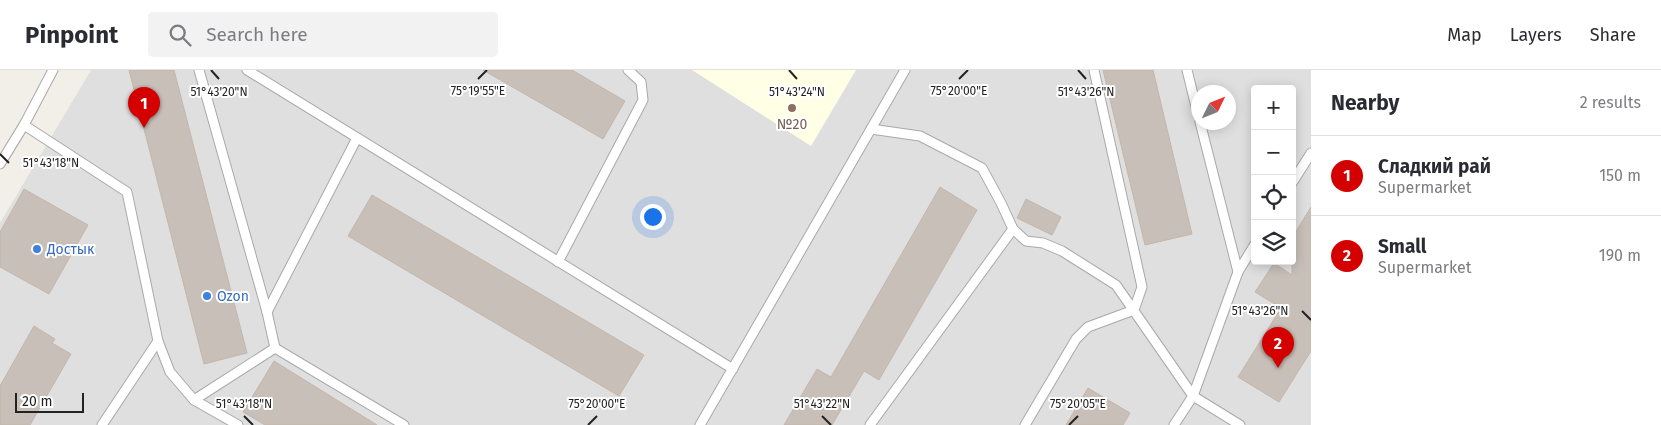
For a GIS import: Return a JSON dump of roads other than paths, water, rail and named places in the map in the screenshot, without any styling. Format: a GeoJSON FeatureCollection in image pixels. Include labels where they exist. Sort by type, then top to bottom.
{"type":"FeatureCollection","features":[{"type":"Feature","properties":{"kind":"lane"},"geometry":{"type":"LineString","coordinates":[[0,164],[24,125],[53,70]]}},
{"type":"Feature","properties":{"kind":"lane"},"geometry":{"type":"LineString","coordinates":[[199,70],[267,312],[274,348],[404,425]]}},
{"type":"Feature","properties":{"kind":"lane"},"geometry":{"type":"LineString","coordinates":[[248,70],[733,369]]}},
{"type":"Feature","properties":{"kind":"lane"},"geometry":{"type":"LineString","coordinates":[[558,262],[642,100],[640,82],[628,70]]}},
{"type":"Feature","properties":{"kind":"lane"},"geometry":{"type":"LineString","coordinates":[[700,425],[905,70]]}},
{"type":"Feature","properties":{"kind":"lane"},"geometry":{"type":"LineString","coordinates":[[1094,70],[1142,287],[1134,310]]}},
{"type":"Feature","properties":{"kind":"lane"},"geometry":{"type":"LineString","coordinates":[[1187,70],[1191,86]]}},
{"type":"Feature","properties":{"kind":"lane"},"geometry":{"type":"LineString","coordinates":[[24,125],[128,192],[158,341],[170,372],[194,400],[238,425]]}},
{"type":"Feature","properties":{"kind":"lane"},"geometry":{"type":"LineString","coordinates":[[871,129],[920,136],[982,168],[1002,203],[1013,229],[1026,241],[1043,243],[1062,251],[1116,285],[1193,396],[1240,425]]}},
{"type":"Feature","properties":{"kind":"lane"},"geometry":{"type":"LineString","coordinates":[[1202,130],[1238,272]]}},
{"type":"Feature","properties":{"kind":"lane"},"geometry":{"type":"LineString","coordinates":[[267,312],[357,138]]}},
{"type":"Feature","properties":{"kind":"lane"},"geometry":{"type":"LineString","coordinates":[[1296,176],[1311,152]]}},
{"type":"Feature","properties":{"kind":"lane"},"geometry":{"type":"LineString","coordinates":[[870,425],[1013,229]]}},
{"type":"Feature","properties":{"kind":"lane"},"geometry":{"type":"LineString","coordinates":[[1174,425],[1193,396],[1238,272],[1251,251]]}},
{"type":"Feature","properties":{"kind":"lane"},"geometry":{"type":"LineString","coordinates":[[1025,425],[1076,339],[1088,327],[1134,310]]}},
{"type":"Feature","properties":{"kind":"lane"},"geometry":{"type":"LineString","coordinates":[[102,425],[158,341]]}},
{"type":"Feature","properties":{"kind":"lane"},"geometry":{"type":"LineString","coordinates":[[194,400],[274,348]]}},
{"type":"Feature","properties":{"kind":"place","name":"№20"},"geometry":{"type":"Point","coordinates":[792,108]}},
{"type":"Feature","properties":{"kind":"place","name":"Сладкий рай"},"geometry":{"type":"Point","coordinates":[144,128]}},
{"type":"Feature","properties":{"kind":"place","name":"Достык"},"geometry":{"type":"Point","coordinates":[37,249]}},
{"type":"Feature","properties":{"kind":"place","name":"Ozon"},"geometry":{"type":"Point","coordinates":[207,296]}},
{"type":"Feature","properties":{"kind":"place","name":"Small"},"geometry":{"type":"Point","coordinates":[1278,368]}}]}
